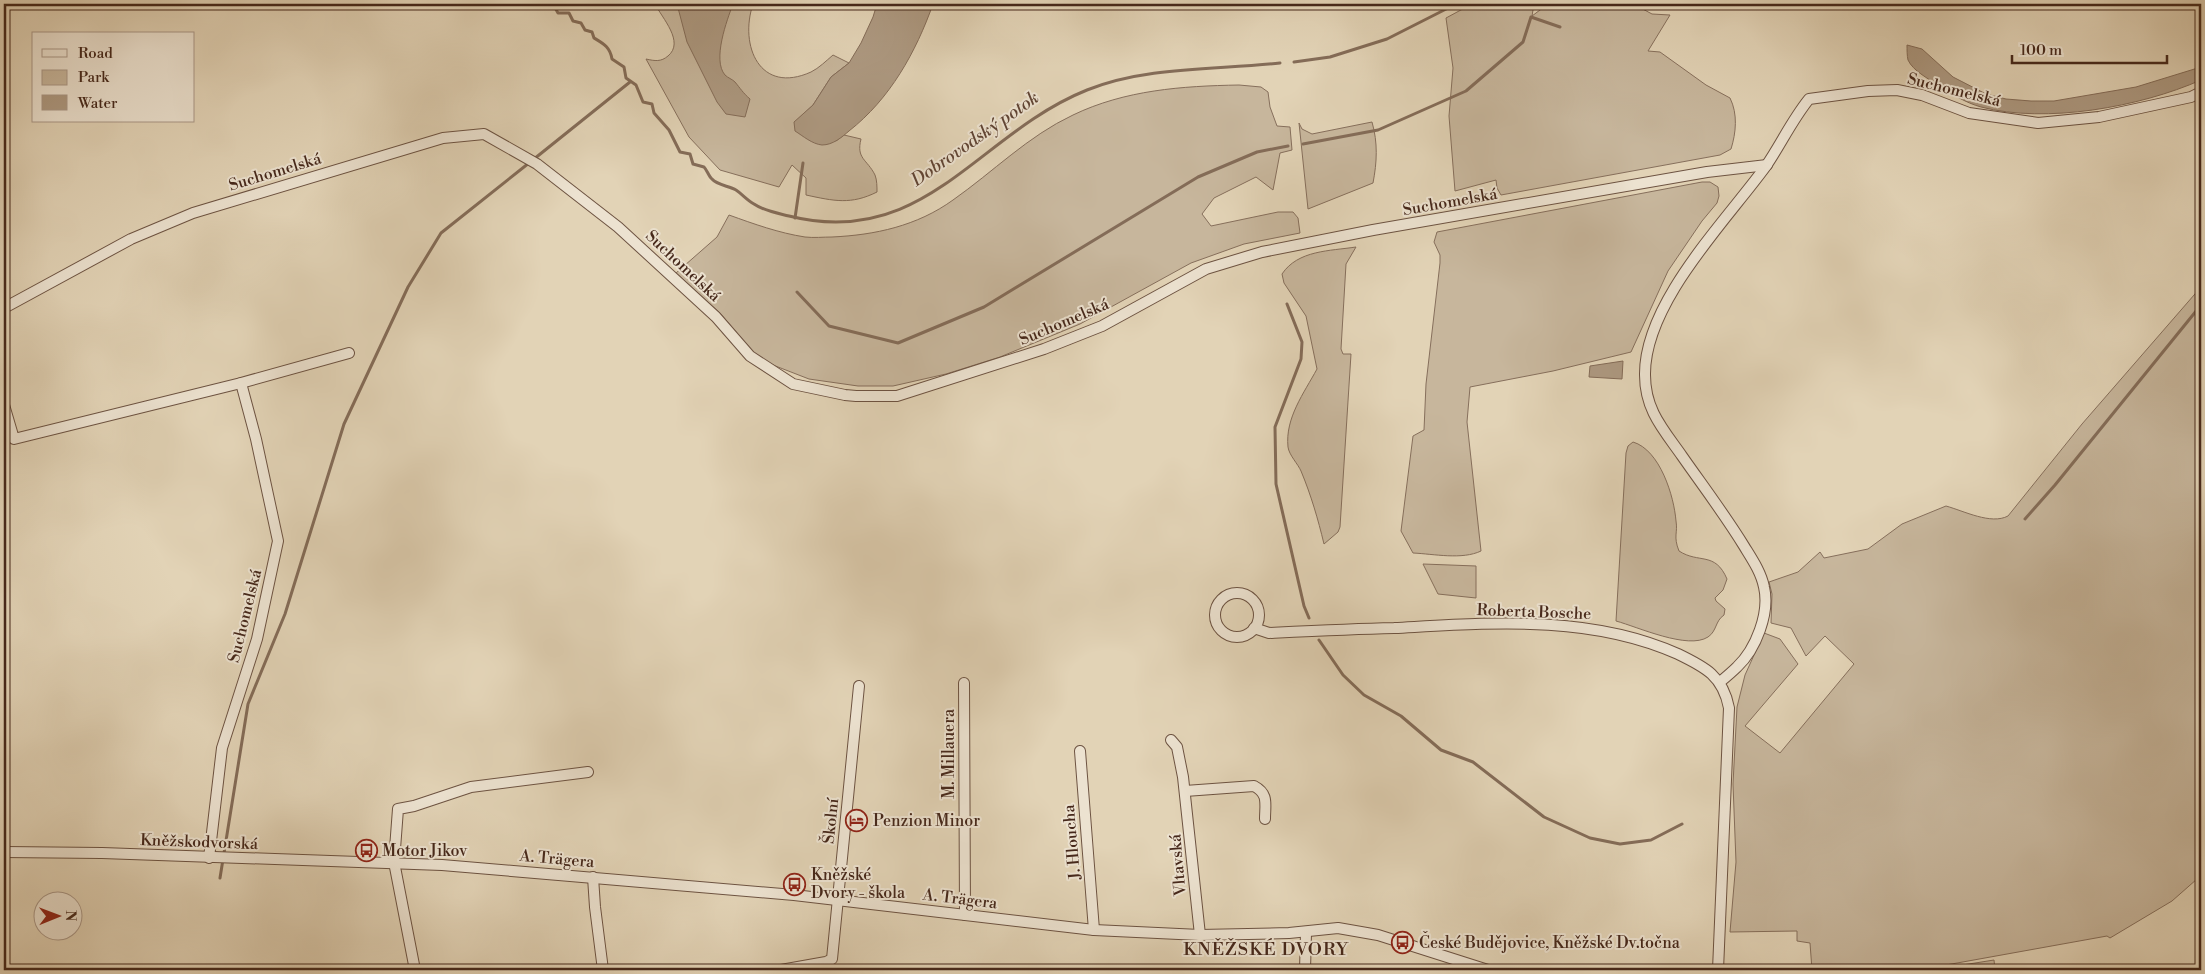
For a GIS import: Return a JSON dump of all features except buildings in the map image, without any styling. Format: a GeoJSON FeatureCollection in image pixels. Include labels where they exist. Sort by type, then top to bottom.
{"type":"FeatureCollection","features":[{"type":"Feature","properties":{"kind":"street","name":"Suchomelská"},"geometry":{"type":"LineString","coordinates":[[4,308],[131,239],[193,213],[443,138],[484,134],[533,161],[618,226],[716,317],[750,356],[793,384],[844,396],[897,396],[1044,349],[1102,326],[1206,268],[1232,259],[1373,230],[1707,172],[1767,165],[1798,112],[1809,99],[1839,94],[1897,90],[1922,95],[1969,112],[2038,123],[2100,117],[2191,97],[2201,92]]}},
{"type":"Feature","properties":{"kind":"street"},"geometry":{"type":"LineString","coordinates":[[1720,682],[1739,666],[1755,640],[1763,619],[1764,588],[1754,563],[1731,524],[1649,406],[1645,375],[1649,344],[1661,313],[1696,254],[1767,165]]}},
{"type":"Feature","properties":{"kind":"street"},"geometry":{"type":"LineString","coordinates":[[4,405],[14,439],[241,383],[349,353]]}},
{"type":"Feature","properties":{"kind":"street","name":"Suchomelská"},"geometry":{"type":"LineString","coordinates":[[209,858],[222,748],[257,639],[278,540],[256,439],[241,383]]}},
{"type":"Feature","properties":{"kind":"street"},"geometry":{"type":"LineString","coordinates":[[1243,594],[1250,598],[1257,609],[1257,622],[1254,628],[1249,633],[1235,637],[1222,632],[1215,619],[1218,604],[1229,595],[1243,594]]}},
{"type":"Feature","properties":{"kind":"street","name":"Roberta Bosche"},"geometry":{"type":"LineString","coordinates":[[1254,628],[1269,633],[1498,624],[1579,628],[1621,634],[1664,648],[1702,666],[1720,682],[1727,694],[1729,708],[1718,970]]}},
{"type":"Feature","properties":{"kind":"street","name":"M. Millauera"},"geometry":{"type":"LineString","coordinates":[[964,683],[965,915]]}},
{"type":"Feature","properties":{"kind":"street","name":"Školní"},"geometry":{"type":"LineString","coordinates":[[781,970],[832,959],[859,686]]}},
{"type":"Feature","properties":{"kind":"street","name":"Vltavská"},"geometry":{"type":"LineString","coordinates":[[1171,740],[1177,747],[1185,791],[1200,935]]}},
{"type":"Feature","properties":{"kind":"street","name":"J. Hloucha"},"geometry":{"type":"LineString","coordinates":[[1080,751],[1094,930]]}},
{"type":"Feature","properties":{"kind":"street"},"geometry":{"type":"LineString","coordinates":[[415,970],[394,862],[398,809],[414,806],[471,787],[588,772]]}},
{"type":"Feature","properties":{"kind":"street"},"geometry":{"type":"LineString","coordinates":[[1185,791],[1254,786],[1261,790],[1265,796],[1265,819]]}},
{"type":"Feature","properties":{"kind":"street","name":"Kněžskodvorská"},"geometry":{"type":"LineString","coordinates":[[4,852],[102,853],[333,862],[394,862]]}},
{"type":"Feature","properties":{"kind":"street","name":"A. Trägera"},"geometry":{"type":"LineString","coordinates":[[394,862],[593,877],[838,899],[1094,930],[1200,935],[1306,932],[1338,928],[1365,931],[1488,970]]}},
{"type":"Feature","properties":{"kind":"street"},"geometry":{"type":"LineString","coordinates":[[593,877],[595,907],[604,970]]}},
{"type":"Feature","properties":{"kind":"street"},"geometry":{"type":"LineString","coordinates":[[1305,970],[1306,932]]}},
{"type":"Feature","properties":{"kind":"green space"},"geometry":{"type":"Polygon","coordinates":[[[655,4],[753,4],[749,20],[749,36],[752,50],[758,62],[767,72],[778,77],[793,77],[811,72],[833,55],[849,63],[831,77],[813,105],[795,122],[836,141],[844,135],[861,139],[861,155],[875,175],[877,192],[859,199],[842,201],[806,195],[806,178],[792,165],[779,187],[720,170],[689,137],[646,59],[658,60],[665,58],[673,50],[674,44],[671,30],[655,4]]]}},
{"type":"Feature","properties":{"kind":"green space"},"geometry":{"type":"Polygon","coordinates":[[[1472,4],[1534,4],[1532,16],[1544,7],[1556,4],[1640,4],[1639,7],[1652,14],[1670,15],[1648,51],[1660,52],[1706,85],[1730,98],[1733,104],[1735,124],[1731,149],[1720,155],[1501,195],[1497,188],[1496,180],[1455,191],[1449,116],[1453,68],[1446,18],[1472,4]]]}},
{"type":"Feature","properties":{"kind":"green space"},"geometry":{"type":"Polygon","coordinates":[[[1239,85],[1261,87],[1268,92],[1270,107],[1277,126],[1290,127],[1292,150],[1280,153],[1273,190],[1256,177],[1214,198],[1202,214],[1211,226],[1278,212],[1293,212],[1298,218],[1300,233],[1244,244],[1191,263],[1080,324],[1000,357],[946,374],[893,386],[858,386],[809,379],[760,360],[720,313],[676,273],[717,237],[729,215],[776,231],[808,237],[848,236],[895,228],[939,209],[1041,133],[1073,115],[1113,100],[1154,91],[1175,88],[1239,85]]]}},
{"type":"Feature","properties":{"kind":"green space"},"geometry":{"type":"Polygon","coordinates":[[[1372,122],[1376,152],[1373,183],[1308,209],[1299,123],[1302,129],[1312,134],[1372,122]]]}},
{"type":"Feature","properties":{"kind":"green space"},"geometry":{"type":"Polygon","coordinates":[[[1710,182],[1718,187],[1719,196],[1717,203],[1702,221],[1668,271],[1631,352],[1553,371],[1470,387],[1467,422],[1481,551],[1457,556],[1413,553],[1401,531],[1413,436],[1424,430],[1426,384],[1440,263],[1440,255],[1434,242],[1437,232],[1710,182]]]}},
{"type":"Feature","properties":{"kind":"green space"},"geometry":{"type":"Polygon","coordinates":[[[1356,247],[1346,264],[1341,349],[1343,354],[1351,354],[1340,527],[1338,532],[1324,544],[1308,489],[1288,447],[1289,426],[1292,416],[1317,369],[1306,316],[1284,283],[1282,274],[1297,260],[1306,256],[1325,251],[1356,247]]]}},
{"type":"Feature","properties":{"kind":"green space"},"geometry":{"type":"Polygon","coordinates":[[[2201,287],[2201,872],[2197,879],[2172,901],[2110,938],[2107,936],[1946,965],[1946,970],[1812,970],[1810,943],[1797,941],[1797,931],[1730,932],[1736,862],[1733,784],[1737,707],[1745,675],[1764,633],[1780,639],[1798,664],[1745,726],[1780,753],[1854,664],[1825,636],[1806,656],[1791,628],[1771,623],[1772,594],[1769,582],[1798,572],[1820,552],[1824,558],[1868,549],[1902,524],[1946,506],[1986,518],[1994,519],[2008,516],[2082,424],[2201,287]]]}},
{"type":"Feature","properties":{"kind":"green space"},"geometry":{"type":"Polygon","coordinates":[[[1633,442],[1651,454],[1664,475],[1675,511],[1676,542],[1679,551],[1686,555],[1712,561],[1722,570],[1727,579],[1723,590],[1715,598],[1725,609],[1724,615],[1708,637],[1688,641],[1676,639],[1616,621],[1626,453],[1628,446],[1633,442]]]}},
{"type":"Feature","properties":{"kind":"green space"},"geometry":{"type":"Polygon","coordinates":[[[1423,564],[1476,566],[1476,598],[1438,594],[1423,564]]]}},
{"type":"Feature","properties":{"kind":"green space"},"geometry":{"type":"Polygon","coordinates":[[[1994,960],[1995,970],[1950,970],[1950,967],[1994,960]]]}},
{"type":"Feature","properties":{"kind":"water"},"geometry":{"type":"Polygon","coordinates":[[[677,4],[733,4],[722,40],[720,60],[721,68],[725,75],[735,82],[750,99],[745,117],[726,114],[717,102],[687,42],[677,4]]]}},
{"type":"Feature","properties":{"kind":"water"},"geometry":{"type":"Polygon","coordinates":[[[877,4],[933,4],[910,57],[900,74],[877,104],[843,136],[830,144],[822,145],[808,140],[795,131],[794,122],[813,105],[831,77],[849,63],[861,43],[877,4]]]}},
{"type":"Feature","properties":{"kind":"water"},"geometry":{"type":"Polygon","coordinates":[[[1907,45],[1922,49],[1953,77],[1986,94],[2006,99],[2054,101],[2136,87],[2201,67],[2201,80],[2150,98],[2092,110],[2034,114],[2007,112],[1975,105],[1958,98],[1937,85],[1910,64],[1907,45]]]}},
{"type":"Feature","properties":{"kind":"water"},"geometry":{"type":"Polygon","coordinates":[[[1623,361],[1622,379],[1589,377],[1590,366],[1623,361]]]}},
{"type":"Feature","properties":{"kind":"waterway","name":"Dobrovodský potok"},"geometry":{"type":"LineString","coordinates":[[529,4],[535,6],[539,4]]}},
{"type":"Feature","properties":{"kind":"waterway","name":"Dobrovodský potok"},"geometry":{"type":"LineString","coordinates":[[553,4],[558,13],[569,13],[573,21],[581,23],[585,30],[592,32],[594,38],[606,46],[612,59],[624,67],[626,78],[636,85],[643,102],[652,104],[654,113],[669,130],[680,152],[690,154],[693,164],[704,167],[714,181],[736,190],[751,202],[766,210],[789,216],[836,222],[877,217],[914,203],[948,182],[1048,109],[1087,90],[1110,82],[1157,73],[1280,63]]}},
{"type":"Feature","properties":{"kind":"waterway","name":"Dobrovodský potok"},"geometry":{"type":"LineString","coordinates":[[1294,62],[1330,57],[1387,39],[1456,4]]}},
{"type":"Feature","properties":{"kind":"waterway"},"geometry":{"type":"LineString","coordinates":[[1303,144],[1378,130],[1466,91],[1523,42],[1531,17],[1560,27]]}},
{"type":"Feature","properties":{"kind":"waterway"},"geometry":{"type":"LineString","coordinates":[[534,159],[630,82]]}},
{"type":"Feature","properties":{"kind":"waterway"},"geometry":{"type":"LineString","coordinates":[[797,292],[829,326],[898,343],[984,307],[1198,177],[1257,152],[1288,146]]}},
{"type":"Feature","properties":{"kind":"waterway"},"geometry":{"type":"LineString","coordinates":[[220,878],[248,704],[285,614],[344,424],[408,287],[441,233],[529,163]]}},
{"type":"Feature","properties":{"kind":"waterway"},"geometry":{"type":"LineString","coordinates":[[795,218],[803,163]]}},
{"type":"Feature","properties":{"kind":"waterway"},"geometry":{"type":"LineString","coordinates":[[1287,304],[1302,342],[1301,359],[1275,427],[1276,484],[1304,606],[1309,618]]}},
{"type":"Feature","properties":{"kind":"waterway"},"geometry":{"type":"LineString","coordinates":[[2025,519],[2055,485],[2201,305]]}},
{"type":"Feature","properties":{"kind":"waterway"},"geometry":{"type":"LineString","coordinates":[[1319,640],[1343,675],[1364,695],[1401,716],[1441,750],[1473,762],[1544,817],[1590,838],[1620,844],[1651,840],[1682,824]]}},
{"type":"Feature","properties":{"kind":"place","name":"Penzion Minor"},"geometry":{"type":"Point","coordinates":[857,821]}},
{"type":"Feature","properties":{"kind":"place","name":"Motor Jikov"},"geometry":{"type":"Point","coordinates":[366,851]}},
{"type":"Feature","properties":{"kind":"place","name":"Kněžské Dvory - škola"},"geometry":{"type":"Point","coordinates":[795,884]}},
{"type":"Feature","properties":{"kind":"place","name":"České Budějovice, Kněžské Dv.točna"},"geometry":{"type":"Point","coordinates":[1403,943]}},
{"type":"Feature","properties":{"kind":"district","name":"KNĚŽSKÉ DVORY"},"geometry":{"type":"Point","coordinates":[1266,949]}}]}
